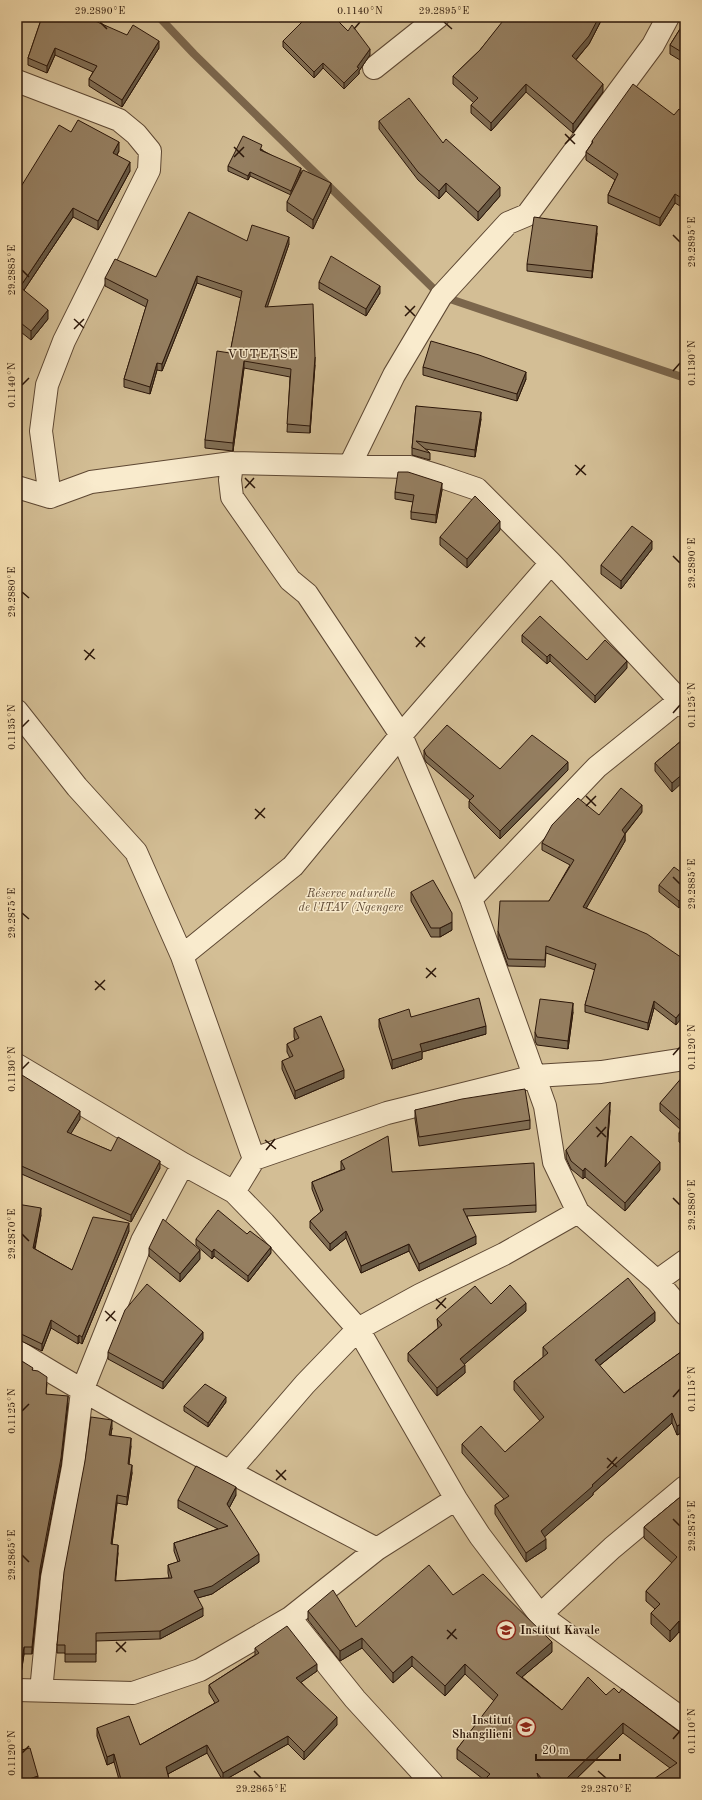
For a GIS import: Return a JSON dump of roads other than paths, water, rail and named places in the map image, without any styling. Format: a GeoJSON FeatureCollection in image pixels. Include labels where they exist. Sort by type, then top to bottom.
{"type":"FeatureCollection","features":[{"type":"Feature","properties":{"kind":"street"},"geometry":{"type":"LineString","coordinates":[[374,68],[438,17]]}},
{"type":"Feature","properties":{"kind":"street"},"geometry":{"type":"LineString","coordinates":[[350,465],[394,375],[441,296],[508,223],[527,215],[653,45],[668,17]]}},
{"type":"Feature","properties":{"kind":"street"},"geometry":{"type":"LineString","coordinates":[[17,81],[119,120],[136,134],[150,151],[149,170],[64,341],[47,384],[41,431],[50,497]]}},
{"type":"Feature","properties":{"kind":"street"},"geometry":{"type":"LineString","coordinates":[[232,463],[230,480],[232,497],[290,580],[307,594],[401,735],[471,899],[545,1106],[554,1162],[578,1212],[657,1281],[685,1314]]}},
{"type":"Feature","properties":{"kind":"street"},"geometry":{"type":"LineString","coordinates":[[17,487],[50,497],[91,482],[232,463],[410,467],[477,489],[551,563],[683,701],[597,767],[471,899]]}},
{"type":"Feature","properties":{"kind":"street"},"geometry":{"type":"LineString","coordinates":[[182,956],[293,866],[401,735],[551,563]]}},
{"type":"Feature","properties":{"kind":"street"},"geometry":{"type":"LineString","coordinates":[[17,711],[77,787],[136,852],[182,956],[254,1159]]}},
{"type":"Feature","properties":{"kind":"street"},"geometry":{"type":"LineString","coordinates":[[234,1192],[254,1159],[388,1113],[535,1076],[601,1072],[685,1059]]}},
{"type":"Feature","properties":{"kind":"street"},"geometry":{"type":"LineString","coordinates":[[17,1065],[183,1164],[234,1192],[358,1329],[456,1499],[480,1536],[540,1615],[685,1721]]}},
{"type":"Feature","properties":{"kind":"street"},"geometry":{"type":"LineString","coordinates":[[41,1691],[52,1578],[73,1467],[82,1391],[142,1241],[183,1164]]}},
{"type":"Feature","properties":{"kind":"street"},"geometry":{"type":"LineString","coordinates":[[229,1472],[305,1384],[358,1329],[420,1295],[504,1254],[578,1212]]}},
{"type":"Feature","properties":{"kind":"street"},"geometry":{"type":"LineString","coordinates":[[657,1281],[685,1261]]}},
{"type":"Feature","properties":{"kind":"street"},"geometry":{"type":"LineString","coordinates":[[17,1351],[82,1391],[229,1472],[377,1549]]}},
{"type":"Feature","properties":{"kind":"street"},"geometry":{"type":"LineString","coordinates":[[540,1615],[612,1548],[685,1487]]}},
{"type":"Feature","properties":{"kind":"street"},"geometry":{"type":"LineString","coordinates":[[17,1690],[133,1693],[200,1670],[290,1618],[377,1549],[456,1499]]}},
{"type":"Feature","properties":{"kind":"street"},"geometry":{"type":"LineString","coordinates":[[290,1618],[355,1699],[432,1783]]}},
{"type":"Feature","properties":{"kind":"waterway"},"geometry":{"type":"LineString","coordinates":[[159,17],[194,54],[441,296],[685,378]]}},
{"type":"Feature","properties":{"kind":"place","name":"Institut Kavale"},"geometry":{"type":"Point","coordinates":[506,1630]}},
{"type":"Feature","properties":{"kind":"place","name":"Institut Shangilieni"},"geometry":{"type":"Point","coordinates":[526,1727]}},
{"type":"Feature","properties":{"kind":"district","name":"VUTETSE"},"geometry":{"type":"Point","coordinates":[263,353]}},
{"type":"Feature","properties":{"kind":"park label","name":"Réserve naturelle de l'ITAV (Ngengere"},"geometry":{"type":"Point","coordinates":[351,900]}}]}
